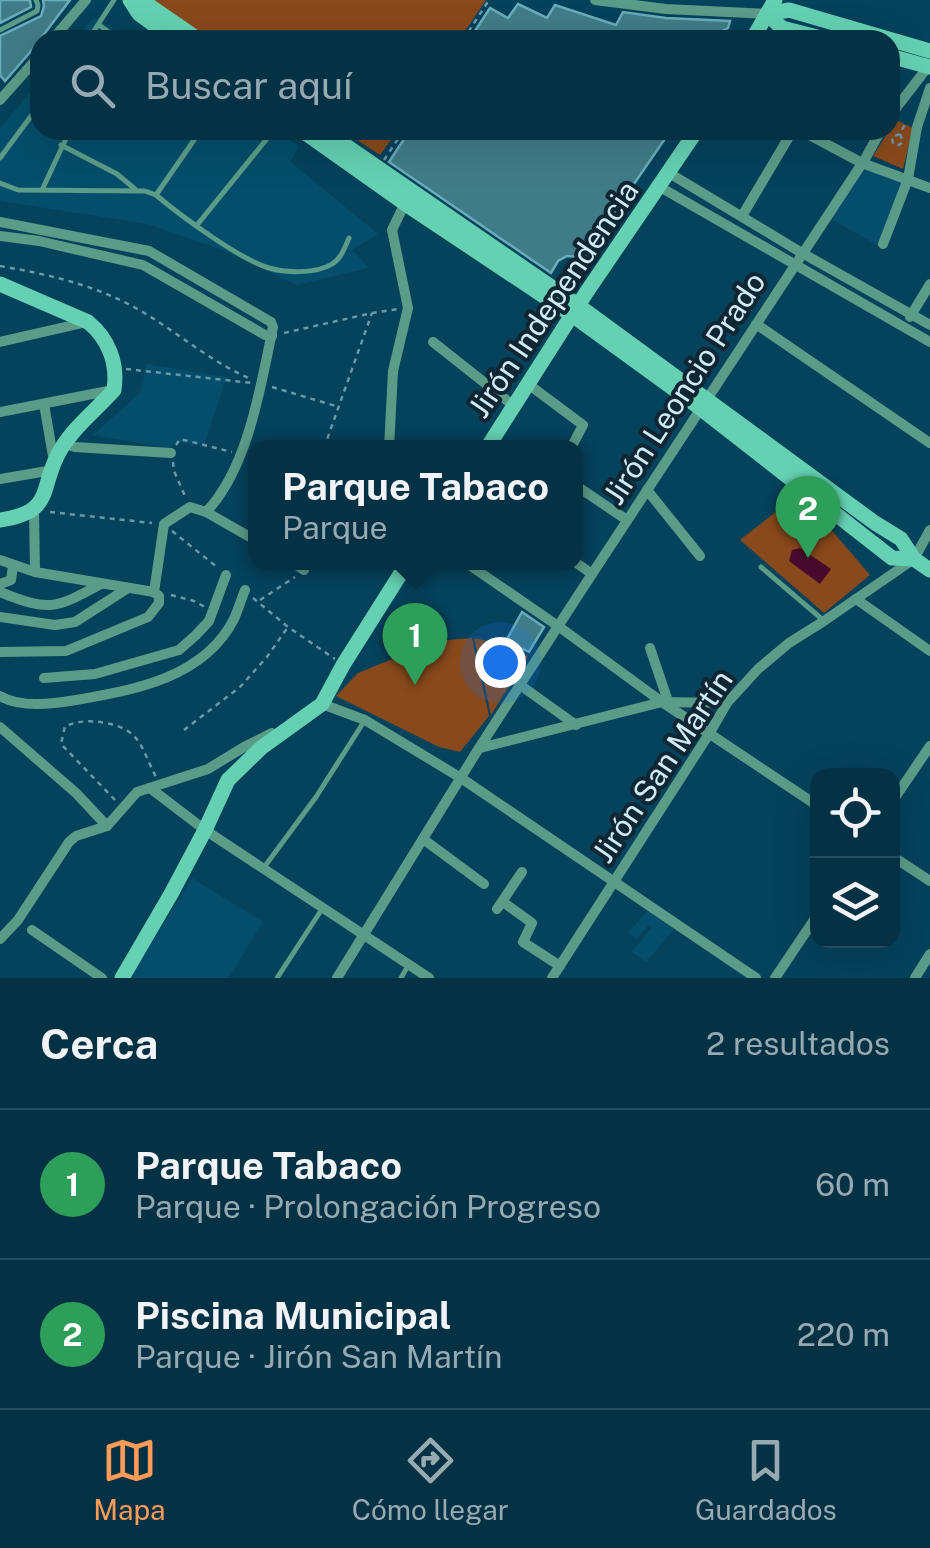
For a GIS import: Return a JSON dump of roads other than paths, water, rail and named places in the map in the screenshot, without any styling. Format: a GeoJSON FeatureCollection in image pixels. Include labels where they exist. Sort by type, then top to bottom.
{"type":"FeatureCollection","features":[{"type":"Feature","properties":{"kind":"street"},"geometry":{"type":"LineString","coordinates":[[60,30],[86,0]]}},
{"type":"Feature","properties":{"kind":"street"},"geometry":{"type":"LineString","coordinates":[[133,0],[139,14],[162,30]]}},
{"type":"Feature","properties":{"kind":"street"},"geometry":{"type":"LineString","coordinates":[[133,0],[144,2],[184,30]]}},
{"type":"Feature","properties":{"kind":"street"},"geometry":{"type":"LineString","coordinates":[[595,0],[771,7],[842,30]]}},
{"type":"Feature","properties":{"kind":"street"},"geometry":{"type":"LineString","coordinates":[[758,30],[771,7]]}},
{"type":"Feature","properties":{"kind":"street"},"geometry":{"type":"LineString","coordinates":[[771,7],[782,28],[790,30]]}},
{"type":"Feature","properties":{"kind":"street"},"geometry":{"type":"LineString","coordinates":[[900,52],[930,63]]}},
{"type":"Feature","properties":{"kind":"street"},"geometry":{"type":"LineString","coordinates":[[900,58],[930,63]]}},
{"type":"Feature","properties":{"kind":"street"},"geometry":{"type":"LineString","coordinates":[[900,103],[930,63]]}},
{"type":"Feature","properties":{"kind":"street"},"geometry":{"type":"LineString","coordinates":[[0,100],[30,66]]}},
{"type":"Feature","properties":{"kind":"street"},"geometry":{"type":"LineString","coordinates":[[883,244],[908,180],[917,128],[930,88]]}},
{"type":"Feature","properties":{"kind":"street"},"geometry":{"type":"LineString","coordinates":[[318,140],[575,310],[703,403],[892,558],[914,559],[930,570]]}},
{"type":"Feature","properties":{"kind":"street"},"geometry":{"type":"LineString","coordinates":[[337,140],[378,169],[408,198]]}},
{"type":"Feature","properties":{"kind":"street","name":"Jirón Independencia"},"geometry":{"type":"LineString","coordinates":[[492,440],[691,140]]}},
{"type":"Feature","properties":{"kind":"street"},"geometry":{"type":"LineString","coordinates":[[742,216],[790,140]]}},
{"type":"Feature","properties":{"kind":"street"},"geometry":{"type":"LineString","coordinates":[[816,140],[862,163],[930,188]]}},
{"type":"Feature","properties":{"kind":"street","name":"Jirón Leoncio Prado"},"geometry":{"type":"LineString","coordinates":[[336,978],[479,748],[875,140]]}},
{"type":"Feature","properties":{"kind":"street"},"geometry":{"type":"LineString","coordinates":[[665,180],[742,216],[930,325]]}},
{"type":"Feature","properties":{"kind":"street"},"geometry":{"type":"LineString","coordinates":[[665,180],[796,266],[930,342]]}},
{"type":"Feature","properties":{"kind":"street"},"geometry":{"type":"LineString","coordinates":[[389,440],[393,370],[408,308],[392,233],[408,198]]}},
{"type":"Feature","properties":{"kind":"street"},"geometry":{"type":"LineString","coordinates":[[0,222],[148,251],[271,322],[262,384],[240,454],[230,482],[206,512]]}},
{"type":"Feature","properties":{"kind":"street"},"geometry":{"type":"LineString","coordinates":[[0,236],[143,265],[265,335],[272,332]]}},
{"type":"Feature","properties":{"kind":"street"},"geometry":{"type":"LineString","coordinates":[[0,284],[88,322],[104,339],[114,368],[114,390],[64,444],[46,491],[34,510],[0,520]]}},
{"type":"Feature","properties":{"kind":"street"},"geometry":{"type":"LineString","coordinates":[[904,326],[930,284]]}},
{"type":"Feature","properties":{"kind":"street"},"geometry":{"type":"LineString","coordinates":[[0,342],[88,322]]}},
{"type":"Feature","properties":{"kind":"street"},"geometry":{"type":"LineString","coordinates":[[756,324],[930,443]]}},
{"type":"Feature","properties":{"kind":"street"},"geometry":{"type":"LineString","coordinates":[[433,342],[514,406]]}},
{"type":"Feature","properties":{"kind":"street"},"geometry":{"type":"LineString","coordinates":[[528,384],[583,425],[575,440]]}},
{"type":"Feature","properties":{"kind":"street"},"geometry":{"type":"LineString","coordinates":[[0,412],[114,390]]}},
{"type":"Feature","properties":{"kind":"street"},"geometry":{"type":"LineString","coordinates":[[44,404],[53,468]]}},
{"type":"Feature","properties":{"kind":"street"},"geometry":{"type":"LineString","coordinates":[[64,444],[172,453]]}},
{"type":"Feature","properties":{"kind":"street"},"geometry":{"type":"LineString","coordinates":[[0,479],[53,468]]}},
{"type":"Feature","properties":{"kind":"street"},"geometry":{"type":"LineString","coordinates":[[583,489],[628,520]]}},
{"type":"Feature","properties":{"kind":"street"},"geometry":{"type":"LineString","coordinates":[[647,490],[700,556]]}},
{"type":"Feature","properties":{"kind":"street"},"geometry":{"type":"LineString","coordinates":[[154,592],[164,524],[190,507],[248,536]]}},
{"type":"Feature","properties":{"kind":"street"},"geometry":{"type":"LineString","coordinates":[[34,510],[35,572]]}},
{"type":"Feature","properties":{"kind":"street","name":"Jirón San Martín"},"geometry":{"type":"LineString","coordinates":[[552,978],[710,734],[726,703],[789,643],[914,559],[930,530]]}},
{"type":"Feature","properties":{"kind":"street"},"geometry":{"type":"LineString","coordinates":[[0,560],[35,572],[154,592],[159,602],[148,617],[66,651],[0,652]]}},
{"type":"Feature","properties":{"kind":"street"},"geometry":{"type":"LineString","coordinates":[[0,584],[11,580],[13,566]]}},
{"type":"Feature","properties":{"kind":"street"},"geometry":{"type":"LineString","coordinates":[[583,568],[592,574]]}},
{"type":"Feature","properties":{"kind":"street"},"geometry":{"type":"LineString","coordinates":[[122,978],[171,894],[228,780],[260,748],[322,704],[400,570]]}},
{"type":"Feature","properties":{"kind":"street"},"geometry":{"type":"LineString","coordinates":[[477,570],[810,801]]}},
{"type":"Feature","properties":{"kind":"street"},"geometry":{"type":"LineString","coordinates":[[44,678],[95,674],[179,650],[196,636],[213,612],[226,574]]}},
{"type":"Feature","properties":{"kind":"street"},"geometry":{"type":"LineString","coordinates":[[0,592],[43,607],[56,606],[102,584]]}},
{"type":"Feature","properties":{"kind":"street"},"geometry":{"type":"LineString","coordinates":[[0,617],[55,624],[75,622],[128,588]]}},
{"type":"Feature","properties":{"kind":"street"},"geometry":{"type":"LineString","coordinates":[[0,696],[22,702],[57,703],[136,690],[178,674],[223,634],[233,621],[245,590]]}},
{"type":"Feature","properties":{"kind":"street"},"geometry":{"type":"LineString","coordinates":[[856,600],[930,651]]}},
{"type":"Feature","properties":{"kind":"street"},"geometry":{"type":"LineString","coordinates":[[650,648],[665,702]]}},
{"type":"Feature","properties":{"kind":"street"},"geometry":{"type":"LineString","coordinates":[[520,686],[576,725]]}},
{"type":"Feature","properties":{"kind":"street"},"geometry":{"type":"LineString","coordinates":[[479,748],[665,702],[726,703]]}},
{"type":"Feature","properties":{"kind":"street"},"geometry":{"type":"LineString","coordinates":[[322,704],[365,720],[460,778],[756,978]]}},
{"type":"Feature","properties":{"kind":"street"},"geometry":{"type":"LineString","coordinates":[[0,939],[18,920],[76,836],[107,826],[137,792],[208,769],[296,722]]}},
{"type":"Feature","properties":{"kind":"street"},"geometry":{"type":"LineString","coordinates":[[0,726],[107,826]]}},
{"type":"Feature","properties":{"kind":"street"},"geometry":{"type":"LineString","coordinates":[[900,790],[930,746]]}},
{"type":"Feature","properties":{"kind":"street"},"geometry":{"type":"LineString","coordinates":[[155,786],[205,830],[430,978]]}},
{"type":"Feature","properties":{"kind":"street"},"geometry":{"type":"LineString","coordinates":[[423,839],[484,884]]}},
{"type":"Feature","properties":{"kind":"street"},"geometry":{"type":"LineString","coordinates":[[895,858],[930,881]]}},
{"type":"Feature","properties":{"kind":"street"},"geometry":{"type":"LineString","coordinates":[[522,872],[500,906],[532,923],[522,942],[560,966]]}},
{"type":"Feature","properties":{"kind":"street"},"geometry":{"type":"LineString","coordinates":[[775,978],[810,926]]}},
{"type":"Feature","properties":{"kind":"street"},"geometry":{"type":"LineString","coordinates":[[32,930],[102,978]]}},
{"type":"Feature","properties":{"kind":"street"},"geometry":{"type":"LineString","coordinates":[[915,978],[928,961]]}},
{"type":"Feature","properties":{"kind":"lane"},"geometry":{"type":"LineString","coordinates":[[0,30],[37,11],[36,0]]}},
{"type":"Feature","properties":{"kind":"lane"},"geometry":{"type":"LineString","coordinates":[[95,30],[114,0]]}},
{"type":"Feature","properties":{"kind":"lane"},"geometry":{"type":"LineString","coordinates":[[99,25],[106,30]]}},
{"type":"Feature","properties":{"kind":"lane"},"geometry":{"type":"LineString","coordinates":[[0,158],[30,118]]}},
{"type":"Feature","properties":{"kind":"lane"},"geometry":{"type":"LineString","coordinates":[[42,190],[64,140]]}},
{"type":"Feature","properties":{"kind":"lane"},"geometry":{"type":"LineString","coordinates":[[156,196],[194,140]]}},
{"type":"Feature","properties":{"kind":"lane"},"geometry":{"type":"LineString","coordinates":[[197,225],[266,140]]}},
{"type":"Feature","properties":{"kind":"lane"},"geometry":{"type":"LineString","coordinates":[[61,145],[117,174],[136,190]]}},
{"type":"Feature","properties":{"kind":"lane"},"geometry":{"type":"LineString","coordinates":[[0,183],[18,190],[136,190],[156,196],[250,259],[282,271],[315,270],[332,264],[349,238]]}},
{"type":"Feature","properties":{"kind":"lane"},"geometry":{"type":"LineString","coordinates":[[761,567],[824,621]]}},
{"type":"Feature","properties":{"kind":"lane"},"geometry":{"type":"LineString","coordinates":[[263,869],[316,797],[365,720]]}},
{"type":"Feature","properties":{"kind":"lane"},"geometry":{"type":"LineString","coordinates":[[278,978],[323,907]]}},
{"type":"Feature","properties":{"kind":"lane"},"geometry":{"type":"LineString","coordinates":[[400,978],[409,964]]}},
{"type":"Feature","properties":{"kind":"place","name":"Piscina Municipal"},"geometry":{"type":"Point","coordinates":[808,558]}},
{"type":"Feature","properties":{"kind":"place","name":"Parque Tabaco"},"geometry":{"type":"Point","coordinates":[415,685]}}]}
